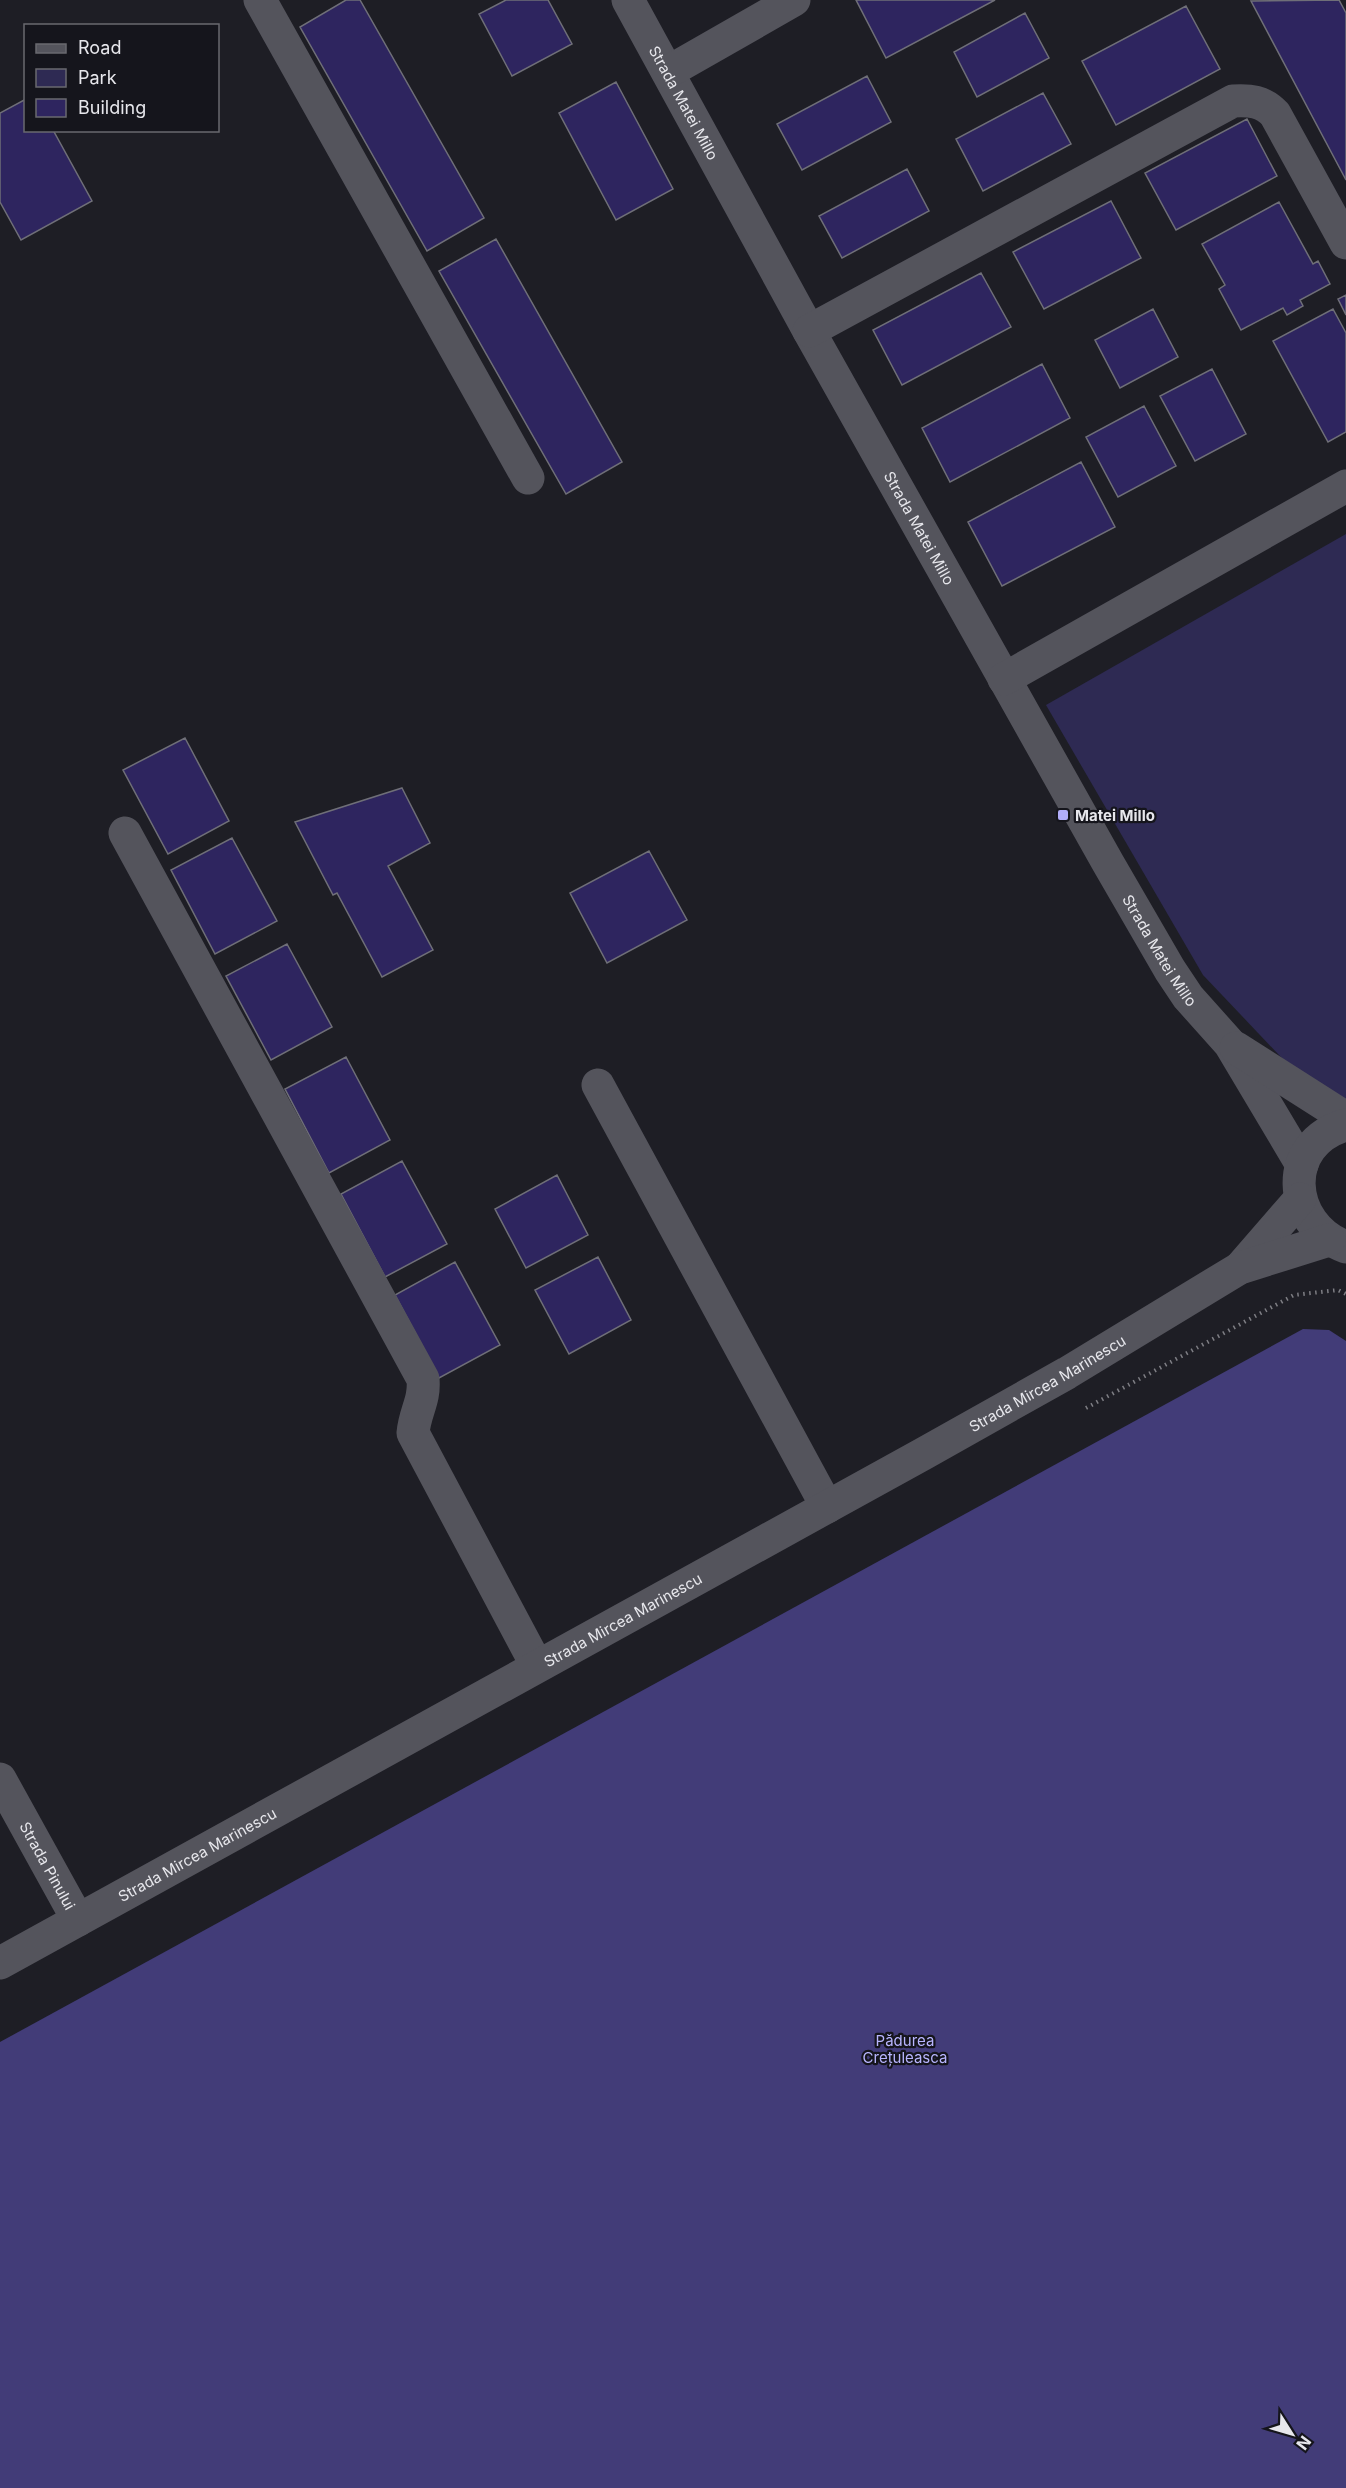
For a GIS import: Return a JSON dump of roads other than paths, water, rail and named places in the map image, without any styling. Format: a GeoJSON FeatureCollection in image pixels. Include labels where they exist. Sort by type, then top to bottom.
{"type":"FeatureCollection","features":[{"type":"Feature","properties":{"kind":"street"},"geometry":{"type":"LineString","coordinates":[[260,0],[528,478]]}},
{"type":"Feature","properties":{"kind":"street","name":"Strada Matei Millo"},"geometry":{"type":"LineString","coordinates":[[628,0],[809,331],[1170,970],[1188,997],[1230,1044],[1302,1165]]}},
{"type":"Feature","properties":{"kind":"street"},"geometry":{"type":"LineString","coordinates":[[668,72],[794,0]]}},
{"type":"Feature","properties":{"kind":"street"},"geometry":{"type":"LineString","coordinates":[[809,331],[1233,101],[1249,100],[1267,105],[1275,114],[1346,243]]}},
{"type":"Feature","properties":{"kind":"street"},"geometry":{"type":"LineString","coordinates":[[1004,679],[1346,486]]}},
{"type":"Feature","properties":{"kind":"street"},"geometry":{"type":"LineString","coordinates":[[125,833],[423,1379],[425,1397],[415,1416],[413,1433],[537,1666]]}},
{"type":"Feature","properties":{"kind":"street","name":"Strada Matei Millo"},"geometry":{"type":"LineString","coordinates":[[1230,1044],[1346,1118]]}},
{"type":"Feature","properties":{"kind":"street"},"geometry":{"type":"LineString","coordinates":[[598,1085],[827,1507]]}},
{"type":"Feature","properties":{"kind":"street"},"geometry":{"type":"LineString","coordinates":[[1338,1243],[1316,1229],[1306,1215],[1300,1199],[1299,1182],[1302,1165],[1321,1136],[1346,1125]]}},
{"type":"Feature","properties":{"kind":"street","name":"Strada Mircea Marinescu"},"geometry":{"type":"LineString","coordinates":[[1239,1268],[1300,1199]]}},
{"type":"Feature","properties":{"kind":"street","name":"Strada Mircea Marinescu"},"geometry":{"type":"LineString","coordinates":[[0,1963],[827,1507],[1067,1372],[1239,1268],[1338,1243]]}},
{"type":"Feature","properties":{"kind":"street","name":"Strada Pinului"},"geometry":{"type":"LineString","coordinates":[[0,1779],[78,1920]]}},
{"type":"Feature","properties":{"kind":"place","name":"Matei Millo"},"geometry":{"type":"Point","coordinates":[1063,815]}},
{"type":"Feature","properties":{"kind":"park label","name":"Pădurea Crețuleasca"},"geometry":{"type":"Point","coordinates":[905,2048]}}]}
